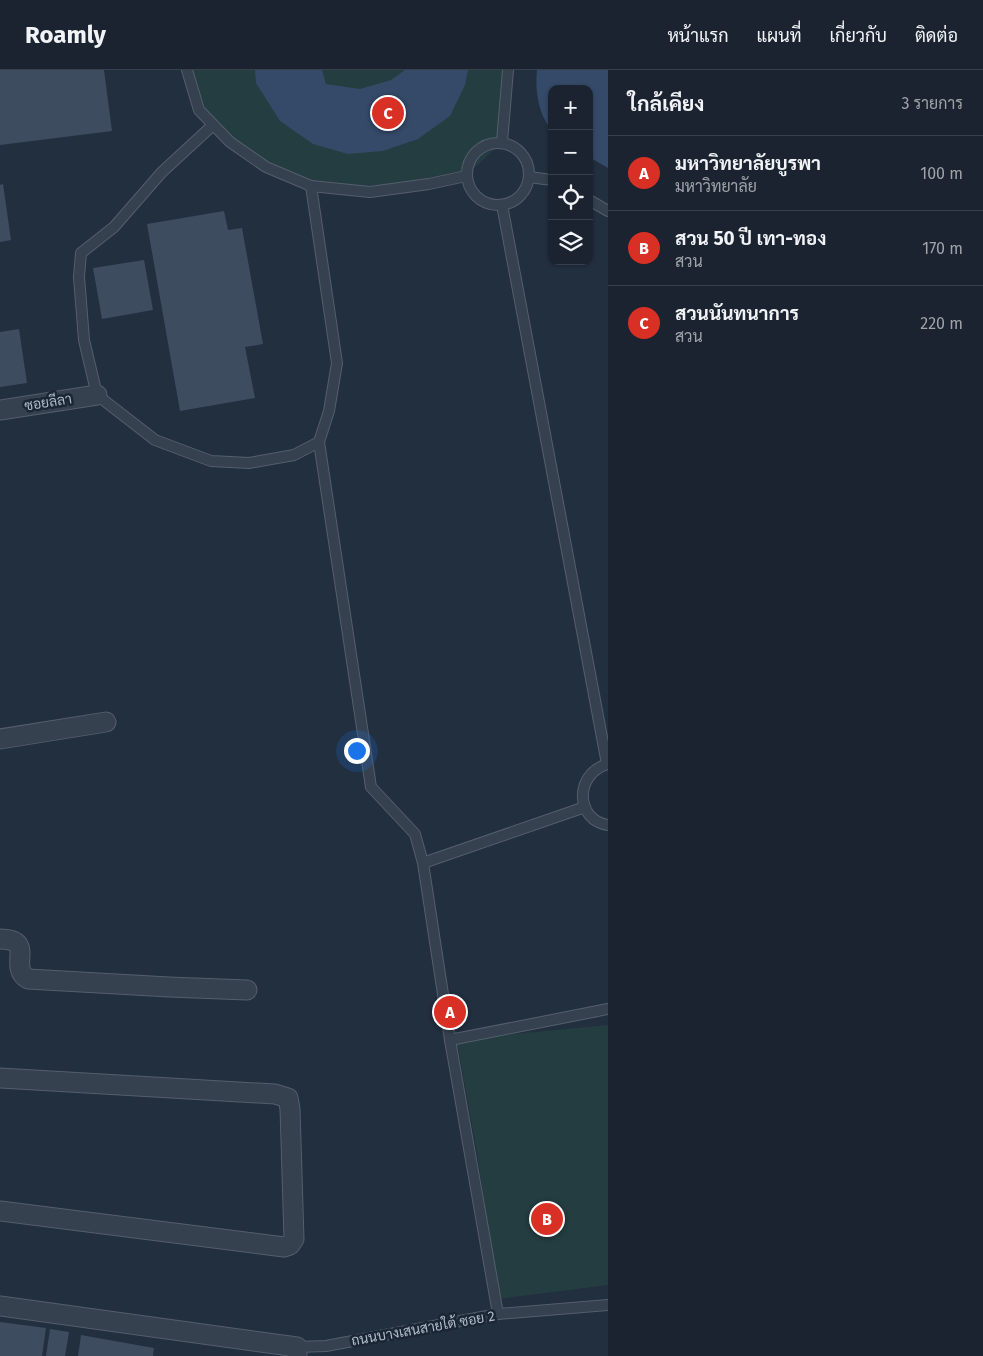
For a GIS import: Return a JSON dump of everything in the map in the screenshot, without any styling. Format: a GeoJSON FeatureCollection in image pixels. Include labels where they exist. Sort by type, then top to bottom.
{"type":"FeatureCollection","features":[{"type":"Feature","properties":{"kind":"street","name":"ซอยลีลา"},"geometry":{"type":"LineString","coordinates":[[0,410],[97,395]]}},
{"type":"Feature","properties":{"kind":"street"},"geometry":{"type":"LineString","coordinates":[[0,739],[106,722]]}},
{"type":"Feature","properties":{"kind":"street"},"geometry":{"type":"LineString","coordinates":[[0,939],[10,939],[18,943],[20,947],[20,971],[22,976],[28,979],[247,990]]}},
{"type":"Feature","properties":{"kind":"street"},"geometry":{"type":"LineString","coordinates":[[0,1078],[275,1094],[288,1098],[290,1109],[294,1239],[290,1245],[284,1247],[0,1211]]}},
{"type":"Feature","properties":{"kind":"street","name":"ถนนบางเสนสายใต้ ซอย 2"},"geometry":{"type":"LineString","coordinates":[[0,1306],[297,1352]]}},
{"type":"Feature","properties":{"kind":"lane"},"geometry":{"type":"LineString","coordinates":[[187,70],[198,110],[230,142],[266,167],[311,186],[370,192],[430,184],[466,176]]}},
{"type":"Feature","properties":{"kind":"lane"},"geometry":{"type":"LineString","coordinates":[[502,142],[508,70]]}},
{"type":"Feature","properties":{"kind":"lane"},"geometry":{"type":"LineString","coordinates":[[213,125],[162,172],[114,227],[81,253],[79,277],[84,340],[97,395],[155,440],[211,462],[249,463],[294,455],[319,442]]}},
{"type":"Feature","properties":{"kind":"lane"},"geometry":{"type":"LineString","coordinates":[[502,142],[512,146],[524,156],[528,166],[529,177],[527,187],[512,202],[502,205],[491,205],[480,200],[471,190],[466,176],[468,165],[476,151],[485,145],[502,142]]}},
{"type":"Feature","properties":{"kind":"lane"},"geometry":{"type":"LineString","coordinates":[[529,177],[548,179]]}},
{"type":"Feature","properties":{"kind":"lane"},"geometry":{"type":"LineString","coordinates":[[311,186],[337,364],[329,411],[319,442],[371,787],[415,834],[423,863],[450,1040],[498,1314]]}},
{"type":"Feature","properties":{"kind":"lane"},"geometry":{"type":"LineString","coordinates":[[593,202],[608,211]]}},
{"type":"Feature","properties":{"kind":"lane"},"geometry":{"type":"LineString","coordinates":[[502,205],[607,764],[600,766],[589,776],[586,780],[582,796],[585,807],[594,819],[608,825]]}},
{"type":"Feature","properties":{"kind":"lane"},"geometry":{"type":"LineString","coordinates":[[423,863],[585,807]]}},
{"type":"Feature","properties":{"kind":"lane"},"geometry":{"type":"LineString","coordinates":[[450,1040],[608,1009]]}},
{"type":"Feature","properties":{"kind":"lane","name":"ถนนบางเสนสายใต้ ซอย 2"},"geometry":{"type":"LineString","coordinates":[[297,1352],[498,1314],[608,1305]]}},
{"type":"Feature","properties":{"kind":"green space"},"geometry":{"type":"Polygon","coordinates":[[[188,70],[509,70],[502,142],[466,176],[338,189],[311,186],[266,167],[213,125],[188,70]]]}},
{"type":"Feature","properties":{"kind":"green space"},"geometry":{"type":"Polygon","coordinates":[[[608,1025],[608,1285],[499,1299],[477,1153],[458,1047],[450,1040],[608,1025]]]}},
{"type":"Feature","properties":{"kind":"water"},"geometry":{"type":"Polygon","coordinates":[[[255,70],[322,70],[326,84],[360,89],[391,80],[405,70],[468,70],[465,85],[450,116],[418,139],[383,151],[348,154],[313,144],[280,121],[256,83],[255,70]]]}},
{"type":"Feature","properties":{"kind":"water"},"geometry":{"type":"Polygon","coordinates":[[[537,70],[608,70],[608,168],[593,159],[593,85],[548,85],[548,125],[538,102],[537,70]]]}},
{"type":"Feature","properties":{"kind":"building"},"geometry":{"type":"Polygon","coordinates":[[[0,70],[104,70],[112,131],[0,145],[0,70]]]}},
{"type":"Feature","properties":{"kind":"building"},"geometry":{"type":"Polygon","coordinates":[[[3,184],[11,240],[0,242],[0,185],[3,184]]]}},
{"type":"Feature","properties":{"kind":"building"},"geometry":{"type":"Polygon","coordinates":[[[224,211],[228,230],[242,228],[263,344],[245,347],[255,398],[180,411],[147,224],[224,211]]]}},
{"type":"Feature","properties":{"kind":"building"},"geometry":{"type":"Polygon","coordinates":[[[144,260],[153,310],[102,319],[93,268],[144,260]]]}},
{"type":"Feature","properties":{"kind":"building"},"geometry":{"type":"Polygon","coordinates":[[[19,329],[27,383],[0,387],[0,332],[19,329]]]}},
{"type":"Feature","properties":{"kind":"building"},"geometry":{"type":"Polygon","coordinates":[[[0,1322],[46,1328],[42,1356],[0,1356],[0,1322]]]}},
{"type":"Feature","properties":{"kind":"building"},"geometry":{"type":"Polygon","coordinates":[[[50,1329],[69,1332],[65,1356],[46,1356],[50,1329]]]}},
{"type":"Feature","properties":{"kind":"building"},"geometry":{"type":"Polygon","coordinates":[[[81,1335],[154,1348],[153,1356],[78,1356],[81,1335]]]}},
{"type":"Feature","properties":{"kind":"place","name":"สวนนันทนาการ"},"geometry":{"type":"Point","coordinates":[388,113]}},
{"type":"Feature","properties":{"kind":"place","name":"มหาวิทยาลัยบูรพา"},"geometry":{"type":"Point","coordinates":[450,1012]}},
{"type":"Feature","properties":{"kind":"place","name":"สวน 50 ปี เทา-ทอง"},"geometry":{"type":"Point","coordinates":[547,1219]}}]}
